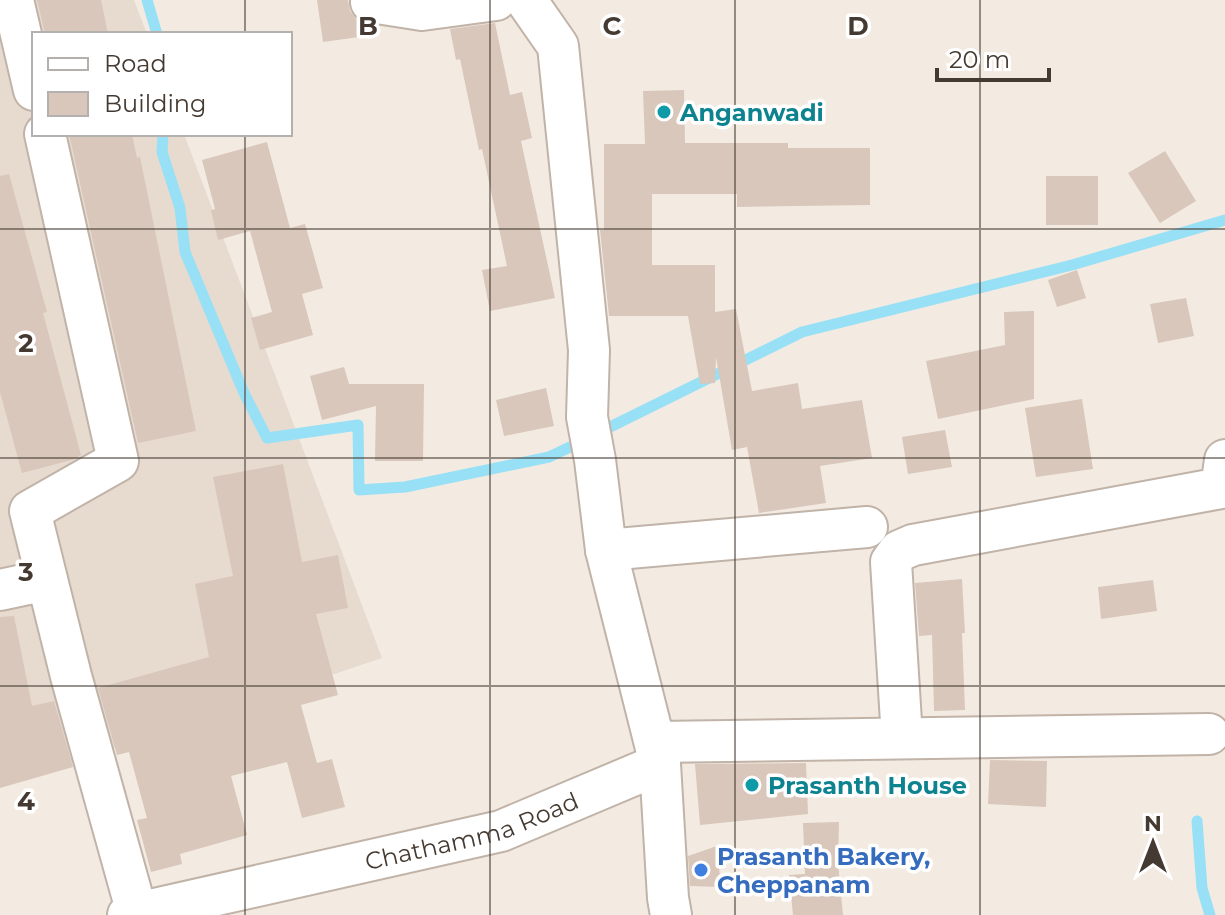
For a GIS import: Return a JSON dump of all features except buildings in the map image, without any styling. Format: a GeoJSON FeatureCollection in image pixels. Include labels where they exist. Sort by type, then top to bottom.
{"type":"FeatureCollection","features":[{"type":"Feature","properties":{"kind":"street"},"geometry":{"type":"LineString","coordinates":[[13,0],[32,81]]}},
{"type":"Feature","properties":{"kind":"street"},"geometry":{"type":"LineString","coordinates":[[371,2],[422,10],[496,0]]}},
{"type":"Feature","properties":{"kind":"street"},"geometry":{"type":"LineString","coordinates":[[526,0],[558,46],[589,350],[587,417],[606,550],[657,753],[671,915]]}},
{"type":"Feature","properties":{"kind":"street"},"geometry":{"type":"LineString","coordinates":[[45,136],[118,461],[15,509],[47,580],[132,914]]}},
{"type":"Feature","properties":{"kind":"street"},"geometry":{"type":"LineString","coordinates":[[902,738],[891,562],[899,551],[913,545],[1221,488],[1225,460]]}},
{"type":"Feature","properties":{"kind":"street"},"geometry":{"type":"LineString","coordinates":[[606,550],[867,527]]}},
{"type":"Feature","properties":{"kind":"street"},"geometry":{"type":"LineString","coordinates":[[0,590],[47,580]]}},
{"type":"Feature","properties":{"kind":"street"},"geometry":{"type":"LineString","coordinates":[[657,753],[902,738],[1209,734]]}},
{"type":"Feature","properties":{"kind":"street","name":"Chathamma Road"},"geometry":{"type":"LineString","coordinates":[[132,914],[501,831],[657,753]]}},
{"type":"Feature","properties":{"kind":"shaded area"},"geometry":{"type":"Polygon","coordinates":[[[0,0],[134,0],[146,32],[32,32],[32,136],[185,136],[382,658],[0,786],[0,0]]]}},
{"type":"Feature","properties":{"kind":"waterway"},"geometry":{"type":"LineString","coordinates":[[147,0],[156,32]]}},
{"type":"Feature","properties":{"kind":"waterway"},"geometry":{"type":"LineString","coordinates":[[163,136],[162,152],[180,208],[185,252],[244,393],[267,438],[358,425],[359,490],[405,487],[549,457],[570,447]]}},
{"type":"Feature","properties":{"kind":"waterway"},"geometry":{"type":"LineString","coordinates":[[604,430],[802,332],[1072,265],[1225,220]]}},
{"type":"Feature","properties":{"kind":"waterway"},"geometry":{"type":"LineString","coordinates":[[1197,821],[1202,888],[1210,915]]}},
{"type":"Feature","properties":{"kind":"place","name":"Anganwadi"},"geometry":{"type":"Point","coordinates":[664,112]}},
{"type":"Feature","properties":{"kind":"place","name":"Prasanth House"},"geometry":{"type":"Point","coordinates":[752,785]}},
{"type":"Feature","properties":{"kind":"place","name":"Prasanth Bakery, Cheppanam"},"geometry":{"type":"Point","coordinates":[701,870]}}]}
